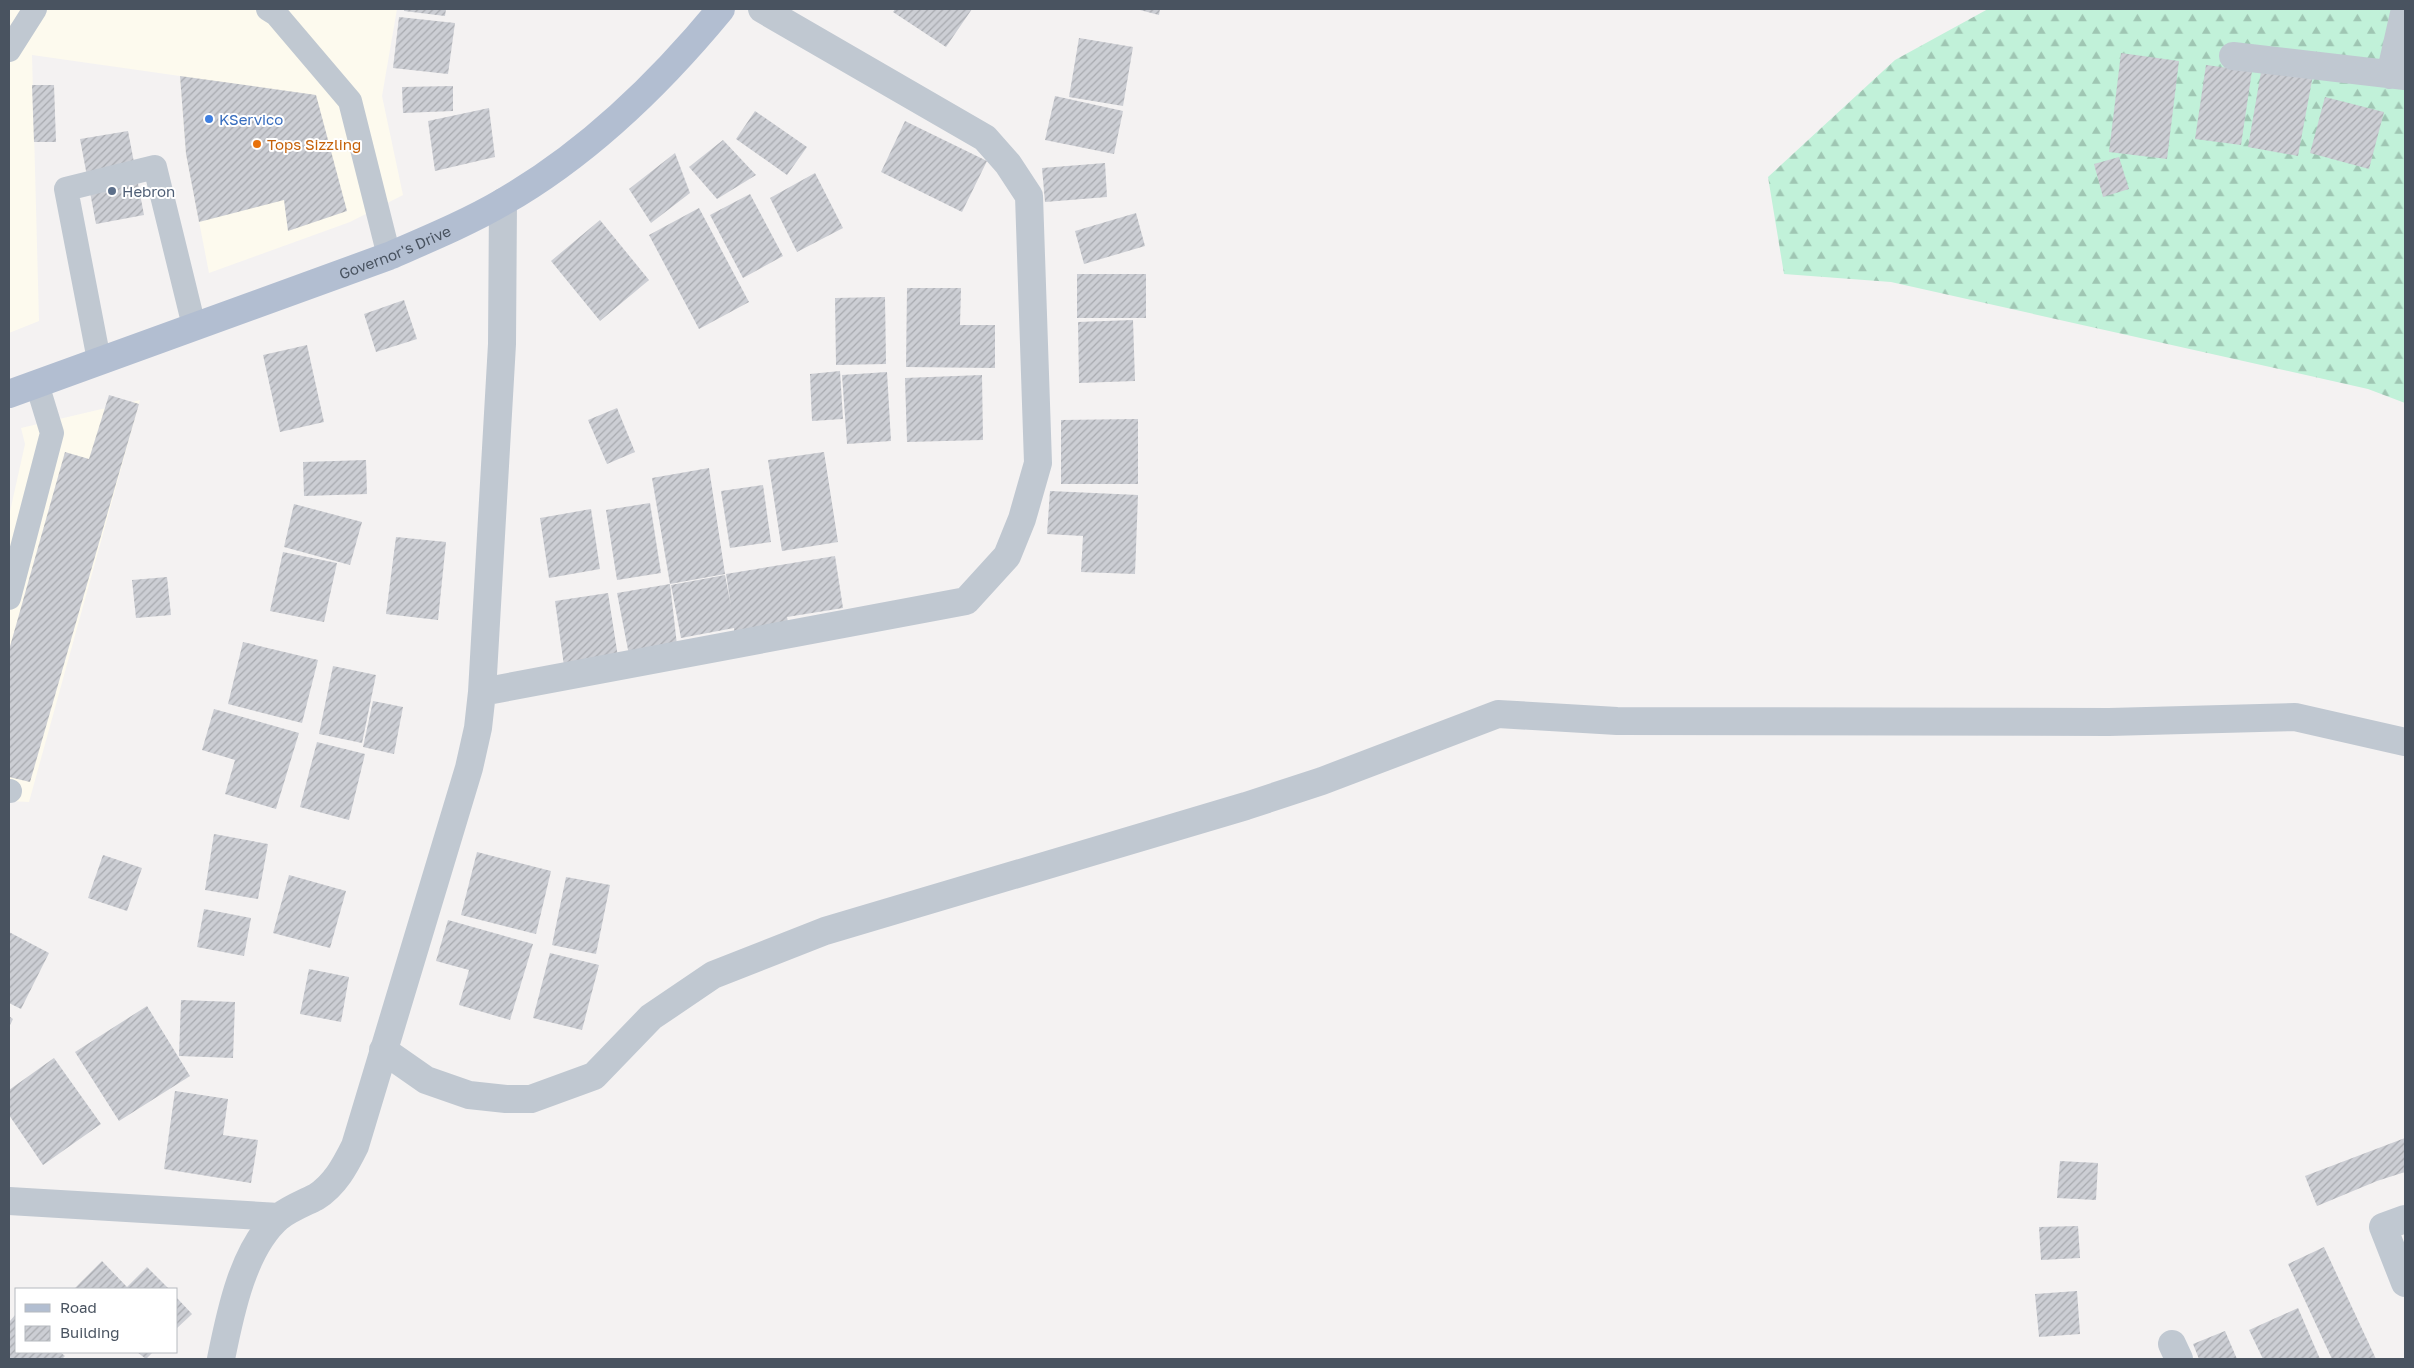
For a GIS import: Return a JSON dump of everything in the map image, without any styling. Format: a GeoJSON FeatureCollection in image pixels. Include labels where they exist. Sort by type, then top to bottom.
{"type":"FeatureCollection","features":[{"type":"Feature","properties":{"kind":"main road","name":"Governor's Drive"},"geometry":{"type":"LineString","coordinates":[[9,394],[389,256],[449,230],[503,202],[584,145],[628,107],[665,72],[721,9]]}},
{"type":"Feature","properties":{"kind":"street"},"geometry":{"type":"LineString","coordinates":[[482,692],[966,601],[1006,556],[1022,519],[1038,463],[1028,196],[1008,164],[985,138],[762,9]]}},
{"type":"Feature","properties":{"kind":"street"},"geometry":{"type":"LineString","coordinates":[[2233,56],[2397,76],[2405,9]]}},
{"type":"Feature","properties":{"kind":"street"},"geometry":{"type":"LineString","coordinates":[[222,1359],[245,1266],[255,1247],[279,1217],[318,1195],[341,1173],[355,1146],[469,768],[478,728],[482,692],[502,344],[503,202]]}},
{"type":"Feature","properties":{"kind":"street"},"geometry":{"type":"LineString","coordinates":[[383,1050],[426,1080],[469,1095],[506,1100],[531,1099],[594,1076],[651,1017],[712,975],[826,931],[1274,797],[1498,714],[1617,721],[2109,722],[2295,717],[2405,742]]}},
{"type":"Feature","properties":{"kind":"street"},"geometry":{"type":"LineString","coordinates":[[9,1200],[279,1217]]}},
{"type":"Feature","properties":{"kind":"street"},"geometry":{"type":"LineString","coordinates":[[2405,1218],[2383,1227],[2405,1283]]}},
{"type":"Feature","properties":{"kind":"lane"},"geometry":{"type":"LineString","coordinates":[[9,50],[35,9]]}},
{"type":"Feature","properties":{"kind":"lane"},"geometry":{"type":"LineString","coordinates":[[268,9],[276,14],[350,102],[389,256]]}},
{"type":"Feature","properties":{"kind":"lane"},"geometry":{"type":"LineString","coordinates":[[99,360],[66,189],[154,167],[194,326]]}},
{"type":"Feature","properties":{"kind":"lane"},"geometry":{"type":"LineString","coordinates":[[9,598],[52,432],[36,384]]}},
{"type":"Feature","properties":{"kind":"shaded area"},"geometry":{"type":"Polygon","coordinates":[[[9,9],[397,9],[382,96],[403,195],[350,222],[209,273],[186,154],[180,76],[32,55],[39,321],[9,333],[9,9]]]}},
{"type":"Feature","properties":{"kind":"shaded area"},"geometry":{"type":"Polygon","coordinates":[[[140,400],[29,802],[9,801],[9,516],[25,444],[21,428],[140,400]]]}},
{"type":"Feature","properties":{"kind":"green space"},"geometry":{"type":"Polygon","coordinates":[[[1988,9],[2405,9],[2405,403],[2368,389],[1891,282],[1784,274],[1768,177],[1895,60],[1988,9]]]}},
{"type":"Feature","properties":{"kind":"building"},"geometry":{"type":"Polygon","coordinates":[[[404,9],[446,9],[445,16],[404,11],[404,9]]]}},
{"type":"Feature","properties":{"kind":"building"},"geometry":{"type":"Polygon","coordinates":[[[895,9],[972,9],[946,47],[893,12],[895,9]]]}},
{"type":"Feature","properties":{"kind":"building"},"geometry":{"type":"Polygon","coordinates":[[[1136,9],[1160,9],[1159,15],[1136,9]]]}},
{"type":"Feature","properties":{"kind":"building"},"geometry":{"type":"Polygon","coordinates":[[[399,17],[455,23],[448,74],[393,68],[399,17]]]}},
{"type":"Feature","properties":{"kind":"building"},"geometry":{"type":"Polygon","coordinates":[[[1079,38],[1133,47],[1123,106],[1069,97],[1079,38]]]}},
{"type":"Feature","properties":{"kind":"building"},"geometry":{"type":"Polygon","coordinates":[[[2121,53],[2179,61],[2167,159],[2109,152],[2121,53]]]}},
{"type":"Feature","properties":{"kind":"building"},"geometry":{"type":"Polygon","coordinates":[[[2206,65],[2252,71],[2241,145],[2195,139],[2206,65]]]}},
{"type":"Feature","properties":{"kind":"building"},"geometry":{"type":"Polygon","coordinates":[[[2262,66],[2313,75],[2298,156],[2248,147],[2262,66]]]}},
{"type":"Feature","properties":{"kind":"building"},"geometry":{"type":"Polygon","coordinates":[[[180,76],[316,95],[347,211],[288,231],[284,200],[199,222],[186,154],[180,76]]]}},
{"type":"Feature","properties":{"kind":"building"},"geometry":{"type":"Polygon","coordinates":[[[32,85],[54,85],[56,142],[34,142],[32,85]]]}},
{"type":"Feature","properties":{"kind":"building"},"geometry":{"type":"Polygon","coordinates":[[[453,86],[453,111],[403,113],[402,87],[453,86]]]}},
{"type":"Feature","properties":{"kind":"building"},"geometry":{"type":"Polygon","coordinates":[[[1055,96],[1123,111],[1114,154],[1045,140],[1055,96]]]}},
{"type":"Feature","properties":{"kind":"building"},"geometry":{"type":"Polygon","coordinates":[[[2325,97],[2384,112],[2369,169],[2310,153],[2325,97]]]}},
{"type":"Feature","properties":{"kind":"building"},"geometry":{"type":"Polygon","coordinates":[[[489,108],[495,157],[435,171],[428,121],[489,108]]]}},
{"type":"Feature","properties":{"kind":"building"},"geometry":{"type":"Polygon","coordinates":[[[755,111],[807,147],[787,175],[736,139],[755,111]]]}},
{"type":"Feature","properties":{"kind":"building"},"geometry":{"type":"Polygon","coordinates":[[[905,121],[987,161],[962,212],[881,172],[905,121]]]}},
{"type":"Feature","properties":{"kind":"building"},"geometry":{"type":"Polygon","coordinates":[[[128,131],[144,215],[96,224],[80,139],[128,131]]]}},
{"type":"Feature","properties":{"kind":"building"},"geometry":{"type":"Polygon","coordinates":[[[723,140],[756,175],[717,199],[689,167],[723,140]]]}},
{"type":"Feature","properties":{"kind":"building"},"geometry":{"type":"Polygon","coordinates":[[[675,153],[690,193],[651,223],[629,189],[675,153]]]}},
{"type":"Feature","properties":{"kind":"building"},"geometry":{"type":"Polygon","coordinates":[[[2119,157],[2129,189],[2103,197],[2094,164],[2119,157]]]}},
{"type":"Feature","properties":{"kind":"building"},"geometry":{"type":"Polygon","coordinates":[[[1105,163],[1107,197],[1045,202],[1042,168],[1105,163]]]}},
{"type":"Feature","properties":{"kind":"building"},"geometry":{"type":"Polygon","coordinates":[[[815,173],[843,228],[797,252],[770,198],[815,173]]]}},
{"type":"Feature","properties":{"kind":"building"},"geometry":{"type":"Polygon","coordinates":[[[750,194],[783,256],[743,278],[710,215],[750,194]]]}},
{"type":"Feature","properties":{"kind":"building"},"geometry":{"type":"Polygon","coordinates":[[[699,208],[749,302],[699,329],[649,235],[699,208]]]}},
{"type":"Feature","properties":{"kind":"building"},"geometry":{"type":"Polygon","coordinates":[[[1136,213],[1145,246],[1084,264],[1075,231],[1136,213]]]}},
{"type":"Feature","properties":{"kind":"building"},"geometry":{"type":"Polygon","coordinates":[[[600,220],[649,280],[600,321],[551,261],[600,220]]]}},
{"type":"Feature","properties":{"kind":"building"},"geometry":{"type":"Polygon","coordinates":[[[1077,274],[1146,274],[1146,318],[1077,318],[1077,274]]]}},
{"type":"Feature","properties":{"kind":"building"},"geometry":{"type":"Polygon","coordinates":[[[907,288],[961,288],[960,325],[995,325],[995,368],[906,367],[907,288]]]}},
{"type":"Feature","properties":{"kind":"building"},"geometry":{"type":"Polygon","coordinates":[[[885,297],[886,364],[836,365],[835,298],[885,297]]]}},
{"type":"Feature","properties":{"kind":"building"},"geometry":{"type":"Polygon","coordinates":[[[404,300],[417,339],[376,352],[364,314],[404,300]]]}},
{"type":"Feature","properties":{"kind":"building"},"geometry":{"type":"Polygon","coordinates":[[[1133,320],[1135,381],[1079,383],[1078,322],[1133,320]]]}},
{"type":"Feature","properties":{"kind":"building"},"geometry":{"type":"Polygon","coordinates":[[[307,345],[324,422],[280,432],[263,355],[307,345]]]}},
{"type":"Feature","properties":{"kind":"building"},"geometry":{"type":"Polygon","coordinates":[[[840,371],[843,419],[812,421],[810,374],[840,371]]]}},
{"type":"Feature","properties":{"kind":"building"},"geometry":{"type":"Polygon","coordinates":[[[887,372],[891,441],[847,444],[842,375],[887,372]]]}},
{"type":"Feature","properties":{"kind":"building"},"geometry":{"type":"Polygon","coordinates":[[[982,375],[983,440],[907,442],[905,378],[982,375]]]}},
{"type":"Feature","properties":{"kind":"building"},"geometry":{"type":"Polygon","coordinates":[[[109,395],[139,404],[30,782],[9,777],[9,650],[65,452],[89,459],[109,395]]]}},
{"type":"Feature","properties":{"kind":"building"},"geometry":{"type":"Polygon","coordinates":[[[617,408],[635,452],[607,464],[588,420],[617,408]]]}},
{"type":"Feature","properties":{"kind":"building"},"geometry":{"type":"Polygon","coordinates":[[[1138,419],[1138,484],[1061,484],[1061,420],[1138,419]]]}},
{"type":"Feature","properties":{"kind":"building"},"geometry":{"type":"Polygon","coordinates":[[[824,452],[838,542],[782,551],[768,460],[824,452]]]}},
{"type":"Feature","properties":{"kind":"building"},"geometry":{"type":"Polygon","coordinates":[[[366,460],[367,494],[304,496],[303,462],[366,460]]]}},
{"type":"Feature","properties":{"kind":"building"},"geometry":{"type":"Polygon","coordinates":[[[709,468],[725,574],[670,584],[652,478],[709,468]]]}},
{"type":"Feature","properties":{"kind":"building"},"geometry":{"type":"Polygon","coordinates":[[[763,485],[771,542],[730,548],[721,491],[763,485]]]}},
{"type":"Feature","properties":{"kind":"building"},"geometry":{"type":"Polygon","coordinates":[[[1050,491],[1138,495],[1135,574],[1081,572],[1083,536],[1047,534],[1050,491]]]}},
{"type":"Feature","properties":{"kind":"building"},"geometry":{"type":"Polygon","coordinates":[[[650,503],[661,573],[617,580],[606,510],[650,503]]]}},
{"type":"Feature","properties":{"kind":"building"},"geometry":{"type":"Polygon","coordinates":[[[294,504],[362,522],[350,565],[284,547],[294,504]]]}},
{"type":"Feature","properties":{"kind":"building"},"geometry":{"type":"Polygon","coordinates":[[[591,509],[600,569],[549,578],[540,518],[591,509]]]}},
{"type":"Feature","properties":{"kind":"building"},"geometry":{"type":"Polygon","coordinates":[[[396,537],[446,542],[438,620],[386,614],[396,537]]]}},
{"type":"Feature","properties":{"kind":"building"},"geometry":{"type":"Polygon","coordinates":[[[283,552],[337,563],[324,622],[270,611],[283,552]]]}},
{"type":"Feature","properties":{"kind":"building"},"geometry":{"type":"Polygon","coordinates":[[[835,556],[843,608],[787,617],[788,622],[734,631],[734,628],[681,638],[671,585],[725,575],[731,606],[726,574],[835,556]]]}},
{"type":"Feature","properties":{"kind":"building"},"geometry":{"type":"Polygon","coordinates":[[[167,577],[171,615],[136,618],[132,580],[167,577]]]}},
{"type":"Feature","properties":{"kind":"building"},"geometry":{"type":"Polygon","coordinates":[[[670,584],[677,645],[629,655],[617,593],[670,584]]]}},
{"type":"Feature","properties":{"kind":"building"},"geometry":{"type":"Polygon","coordinates":[[[608,593],[618,657],[564,666],[555,601],[608,593]]]}},
{"type":"Feature","properties":{"kind":"building"},"geometry":{"type":"Polygon","coordinates":[[[243,642],[318,660],[302,723],[228,704],[243,642]]]}},
{"type":"Feature","properties":{"kind":"building"},"geometry":{"type":"Polygon","coordinates":[[[333,666],[376,675],[362,743],[319,734],[333,666]]]}},
{"type":"Feature","properties":{"kind":"building"},"geometry":{"type":"Polygon","coordinates":[[[373,701],[403,707],[394,754],[363,747],[373,701]]]}},
{"type":"Feature","properties":{"kind":"building"},"geometry":{"type":"Polygon","coordinates":[[[214,709],[299,733],[276,809],[225,794],[235,760],[202,750],[214,709]]]}},
{"type":"Feature","properties":{"kind":"building"},"geometry":{"type":"Polygon","coordinates":[[[317,742],[365,754],[349,820],[300,807],[317,742]]]}},
{"type":"Feature","properties":{"kind":"building"},"geometry":{"type":"Polygon","coordinates":[[[214,834],[268,844],[258,899],[205,890],[214,834]]]}},
{"type":"Feature","properties":{"kind":"building"},"geometry":{"type":"Polygon","coordinates":[[[477,852],[551,871],[536,934],[461,915],[477,852]]]}},
{"type":"Feature","properties":{"kind":"building"},"geometry":{"type":"Polygon","coordinates":[[[103,855],[142,868],[127,911],[88,898],[103,855]]]}},
{"type":"Feature","properties":{"kind":"building"},"geometry":{"type":"Polygon","coordinates":[[[289,875],[346,891],[330,948],[273,933],[289,875]]]}},
{"type":"Feature","properties":{"kind":"building"},"geometry":{"type":"Polygon","coordinates":[[[566,877],[610,885],[596,954],[552,945],[566,877]]]}},
{"type":"Feature","properties":{"kind":"building"},"geometry":{"type":"Polygon","coordinates":[[[204,909],[251,918],[244,956],[197,947],[204,909]]]}},
{"type":"Feature","properties":{"kind":"building"},"geometry":{"type":"Polygon","coordinates":[[[448,920],[533,944],[510,1020],[459,1005],[469,970],[436,961],[448,920]]]}},
{"type":"Feature","properties":{"kind":"building"},"geometry":{"type":"Polygon","coordinates":[[[9,932],[49,953],[21,1009],[9,1003],[9,932]]]}},
{"type":"Feature","properties":{"kind":"building"},"geometry":{"type":"Polygon","coordinates":[[[550,953],[599,965],[582,1030],[533,1018],[550,953]]]}},
{"type":"Feature","properties":{"kind":"building"},"geometry":{"type":"Polygon","coordinates":[[[309,969],[349,977],[341,1022],[300,1014],[309,969]]]}},
{"type":"Feature","properties":{"kind":"building"},"geometry":{"type":"Polygon","coordinates":[[[181,1000],[235,1002],[233,1058],[179,1056],[181,1000]]]}},
{"type":"Feature","properties":{"kind":"building"},"geometry":{"type":"Polygon","coordinates":[[[147,1006],[190,1076],[119,1121],[75,1052],[147,1006]]]}},
{"type":"Feature","properties":{"kind":"building"},"geometry":{"type":"Polygon","coordinates":[[[9,1016],[13,1019],[9,1027],[9,1016]]]}},
{"type":"Feature","properties":{"kind":"building"},"geometry":{"type":"Polygon","coordinates":[[[54,1058],[101,1124],[43,1165],[9,1115],[9,1090],[54,1058]]]}},
{"type":"Feature","properties":{"kind":"building"},"geometry":{"type":"Polygon","coordinates":[[[175,1091],[228,1099],[223,1135],[258,1140],[251,1183],[164,1169],[175,1091]]]}},
{"type":"Feature","properties":{"kind":"building"},"geometry":{"type":"Polygon","coordinates":[[[2405,1138],[2405,1172],[2377,1181],[2317,1206],[2305,1176],[2405,1138]]]}},
{"type":"Feature","properties":{"kind":"building"},"geometry":{"type":"Polygon","coordinates":[[[2060,1161],[2098,1163],[2096,1200],[2057,1198],[2060,1161]]]}},
{"type":"Feature","properties":{"kind":"building"},"geometry":{"type":"Polygon","coordinates":[[[2078,1226],[2080,1258],[2041,1260],[2039,1227],[2078,1226]]]}},
{"type":"Feature","properties":{"kind":"building"},"geometry":{"type":"Polygon","coordinates":[[[2324,1247],[2376,1359],[2332,1359],[2288,1264],[2324,1247]]]}},
{"type":"Feature","properties":{"kind":"building"},"geometry":{"type":"Polygon","coordinates":[[[102,1261],[127,1287],[147,1267],[168,1288],[75,1288],[102,1261]]]}},
{"type":"Feature","properties":{"kind":"building"},"geometry":{"type":"Polygon","coordinates":[[[2077,1291],[2080,1334],[2039,1337],[2035,1294],[2077,1291]]]}},
{"type":"Feature","properties":{"kind":"building"},"geometry":{"type":"Polygon","coordinates":[[[178,1299],[192,1314],[178,1327],[178,1299]]]}},
{"type":"Feature","properties":{"kind":"building"},"geometry":{"type":"Polygon","coordinates":[[[2298,1308],[2320,1359],[2263,1359],[2249,1330],[2298,1308]]]}},
{"type":"Feature","properties":{"kind":"building"},"geometry":{"type":"Polygon","coordinates":[[[15,1315],[15,1353],[61,1353],[65,1356],[62,1359],[9,1359],[9,1322],[15,1315]]]}},
{"type":"Feature","properties":{"kind":"building"},"geometry":{"type":"Polygon","coordinates":[[[2225,1331],[2237,1359],[2199,1359],[2193,1344],[2225,1331]]]}},
{"type":"Feature","properties":{"kind":"building"},"geometry":{"type":"Polygon","coordinates":[[[138,1353],[152,1353],[146,1359],[138,1353]]]}},
{"type":"Feature","properties":{"kind":"place","name":"KServico"},"geometry":{"type":"Point","coordinates":[209,119]}},
{"type":"Feature","properties":{"kind":"place","name":"Tops Sizzling"},"geometry":{"type":"Point","coordinates":[257,144]}},
{"type":"Feature","properties":{"kind":"place","name":"Hebron"},"geometry":{"type":"Point","coordinates":[112,191]}}]}
